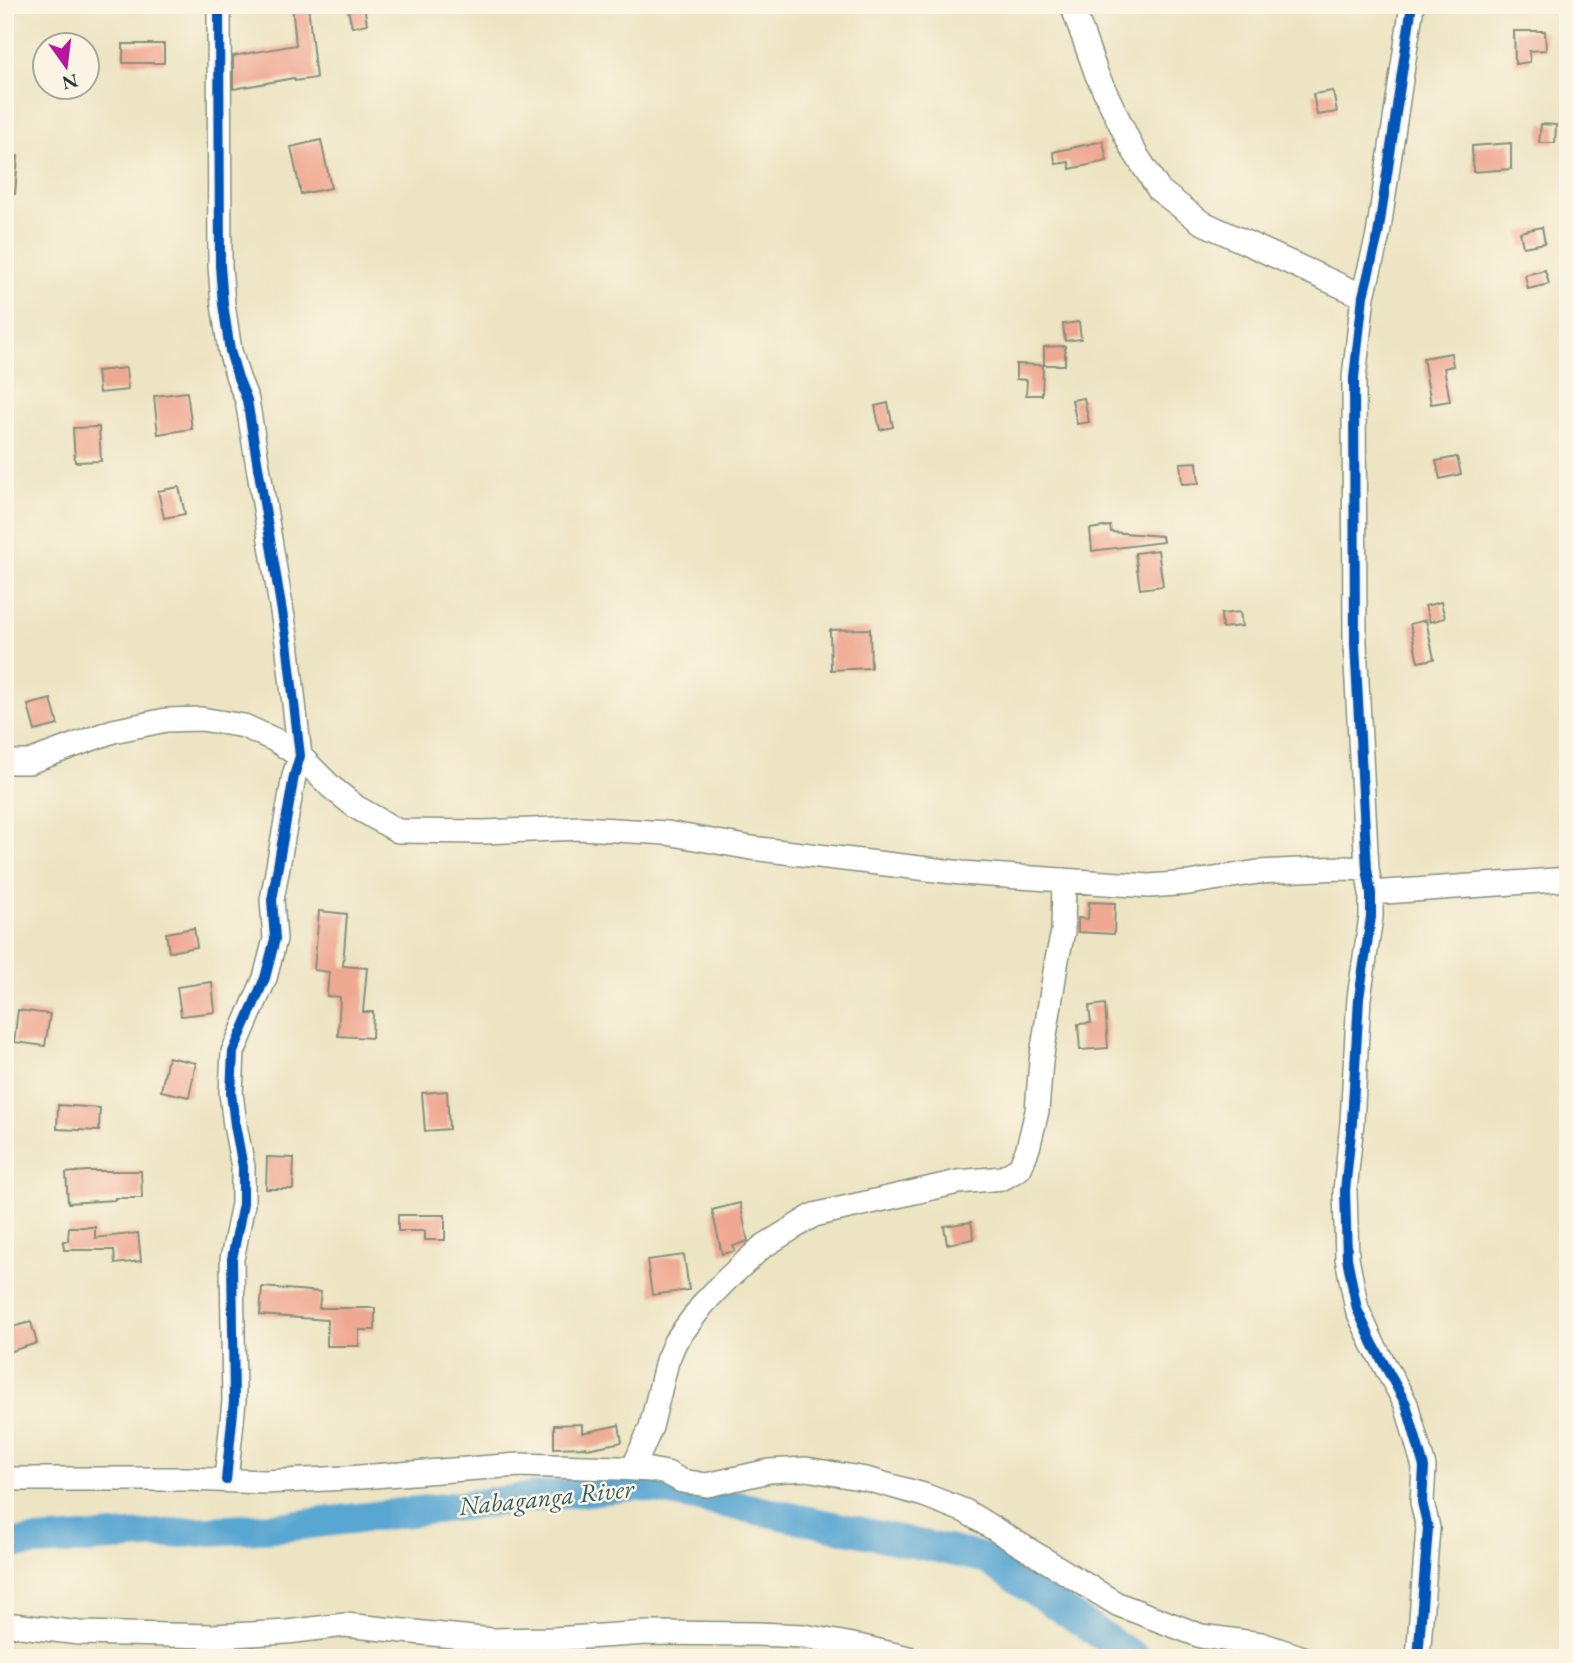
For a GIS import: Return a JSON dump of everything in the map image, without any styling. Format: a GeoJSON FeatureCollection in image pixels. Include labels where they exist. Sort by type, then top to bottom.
{"type":"FeatureCollection","features":[{"type":"Feature","properties":{"kind":"street"},"geometry":{"type":"LineString","coordinates":[[219,5],[220,265],[223,304],[230,351],[237,378],[247,400],[271,535],[300,756],[272,900],[275,939],[265,978],[233,1052],[232,1093],[243,1167],[243,1204],[232,1259],[234,1401],[226,1480]]}},
{"type":"Feature","properties":{"kind":"street"},"geometry":{"type":"LineString","coordinates":[[1072,5],[1097,75],[1132,148],[1159,190],[1200,222],[1363,296]]}},
{"type":"Feature","properties":{"kind":"street"},"geometry":{"type":"LineString","coordinates":[[1412,5],[1378,235],[1363,296],[1354,378],[1355,644],[1371,917],[1359,998],[1345,1191],[1347,1258],[1357,1309],[1406,1405],[1424,1467],[1422,1502],[1428,1528],[1418,1658]]}},
{"type":"Feature","properties":{"kind":"street"},"geometry":{"type":"LineString","coordinates":[[5,762],[29,762],[113,731],[166,720],[201,719],[244,726],[275,740],[300,756],[356,807],[398,831],[484,832],[581,828],[667,832],[751,848],[962,873],[1149,886],[1189,883],[1258,872],[1367,869]]}},
{"type":"Feature","properties":{"kind":"street"},"geometry":{"type":"LineString","coordinates":[[1371,893],[1568,879]]}},
{"type":"Feature","properties":{"kind":"street"},"geometry":{"type":"LineString","coordinates":[[633,1469],[652,1427],[667,1361],[675,1342],[704,1303],[762,1247],[814,1215],[958,1182],[1003,1178],[1020,1168],[1037,1111],[1041,1061],[1063,932],[1064,880]]}},
{"type":"Feature","properties":{"kind":"street"},"geometry":{"type":"LineString","coordinates":[[5,1479],[189,1479],[264,1482],[519,1465],[633,1469],[667,1473],[682,1481],[707,1485],[769,1471],[806,1469],[866,1479],[924,1495],[965,1511],[1117,1604],[1201,1636],[1261,1644],[1303,1658]]}},
{"type":"Feature","properties":{"kind":"street"},"geometry":{"type":"LineString","coordinates":[[5,1624],[217,1647],[287,1632],[345,1625],[492,1640],[648,1633],[756,1634],[804,1636],[908,1658]]}},
{"type":"Feature","properties":{"kind":"building"},"geometry":{"type":"Polygon","coordinates":[[[292,5],[308,5],[316,78],[295,81],[294,78],[233,89],[233,56],[296,45],[292,5]]]}},
{"type":"Feature","properties":{"kind":"building"},"geometry":{"type":"Polygon","coordinates":[[[347,5],[364,5],[367,24],[352,27],[347,5]]]}},
{"type":"Feature","properties":{"kind":"building"},"geometry":{"type":"Polygon","coordinates":[[[1514,31],[1545,31],[1546,50],[1529,51],[1530,62],[1515,64],[1514,31]]]}},
{"type":"Feature","properties":{"kind":"building"},"geometry":{"type":"Polygon","coordinates":[[[123,44],[164,44],[164,63],[123,63],[123,44]]]}},
{"type":"Feature","properties":{"kind":"building"},"geometry":{"type":"Polygon","coordinates":[[[1333,91],[1337,112],[1317,115],[1313,94],[1333,91]]]}},
{"type":"Feature","properties":{"kind":"building"},"geometry":{"type":"Polygon","coordinates":[[[1541,124],[1556,125],[1555,143],[1539,143],[1541,124]]]}},
{"type":"Feature","properties":{"kind":"building"},"geometry":{"type":"Polygon","coordinates":[[[321,140],[331,188],[301,194],[291,147],[321,140]]]}},
{"type":"Feature","properties":{"kind":"building"},"geometry":{"type":"Polygon","coordinates":[[[1103,141],[1107,161],[1070,169],[1069,162],[1056,164],[1053,152],[1103,141]]]}},
{"type":"Feature","properties":{"kind":"building"},"geometry":{"type":"Polygon","coordinates":[[[1511,143],[1511,169],[1473,172],[1472,146],[1511,143]]]}},
{"type":"Feature","properties":{"kind":"building"},"geometry":{"type":"Polygon","coordinates":[[[5,154],[18,156],[15,194],[5,194],[5,154]]]}},
{"type":"Feature","properties":{"kind":"building"},"geometry":{"type":"Polygon","coordinates":[[[1542,227],[1545,243],[1523,247],[1520,232],[1542,227]]]}},
{"type":"Feature","properties":{"kind":"building"},"geometry":{"type":"Polygon","coordinates":[[[1545,270],[1549,284],[1528,289],[1525,275],[1545,270]]]}},
{"type":"Feature","properties":{"kind":"building"},"geometry":{"type":"Polygon","coordinates":[[[1079,322],[1081,339],[1065,341],[1063,324],[1079,322]]]}},
{"type":"Feature","properties":{"kind":"building"},"geometry":{"type":"Polygon","coordinates":[[[1065,346],[1065,365],[1044,365],[1044,347],[1065,346]]]}},
{"type":"Feature","properties":{"kind":"building"},"geometry":{"type":"Polygon","coordinates":[[[1451,353],[1453,366],[1444,368],[1450,401],[1431,404],[1423,358],[1451,353]]]}},
{"type":"Feature","properties":{"kind":"building"},"geometry":{"type":"Polygon","coordinates":[[[1016,364],[1043,365],[1042,395],[1026,395],[1027,380],[1016,379],[1016,364]]]}},
{"type":"Feature","properties":{"kind":"building"},"geometry":{"type":"Polygon","coordinates":[[[126,368],[128,390],[99,393],[97,371],[126,368]]]}},
{"type":"Feature","properties":{"kind":"building"},"geometry":{"type":"Polygon","coordinates":[[[187,392],[192,429],[158,434],[154,396],[187,392]]]}},
{"type":"Feature","properties":{"kind":"building"},"geometry":{"type":"Polygon","coordinates":[[[1084,398],[1089,422],[1077,424],[1072,400],[1084,398]]]}},
{"type":"Feature","properties":{"kind":"building"},"geometry":{"type":"Polygon","coordinates":[[[888,403],[893,427],[880,430],[875,406],[888,403]]]}},
{"type":"Feature","properties":{"kind":"building"},"geometry":{"type":"Polygon","coordinates":[[[99,427],[101,461],[75,462],[73,428],[99,427]]]}},
{"type":"Feature","properties":{"kind":"building"},"geometry":{"type":"Polygon","coordinates":[[[1457,457],[1461,474],[1440,479],[1436,461],[1457,457]]]}},
{"type":"Feature","properties":{"kind":"building"},"geometry":{"type":"Polygon","coordinates":[[[1197,462],[1199,483],[1182,484],[1180,463],[1197,462]]]}},
{"type":"Feature","properties":{"kind":"building"},"geometry":{"type":"Polygon","coordinates":[[[179,487],[185,514],[164,518],[158,491],[179,487]]]}},
{"type":"Feature","properties":{"kind":"building"},"geometry":{"type":"Polygon","coordinates":[[[1110,526],[1111,532],[1162,536],[1163,542],[1092,551],[1090,529],[1110,526]]]}},
{"type":"Feature","properties":{"kind":"building"},"geometry":{"type":"Polygon","coordinates":[[[1158,550],[1163,586],[1140,589],[1135,553],[1158,550]]]}},
{"type":"Feature","properties":{"kind":"building"},"geometry":{"type":"Polygon","coordinates":[[[1441,602],[1445,618],[1430,622],[1425,606],[1441,602]]]}},
{"type":"Feature","properties":{"kind":"building"},"geometry":{"type":"Polygon","coordinates":[[[1240,612],[1242,626],[1222,628],[1221,614],[1240,612]]]}},
{"type":"Feature","properties":{"kind":"building"},"geometry":{"type":"Polygon","coordinates":[[[1426,620],[1434,659],[1418,662],[1410,624],[1426,620]]]}},
{"type":"Feature","properties":{"kind":"building"},"geometry":{"type":"Polygon","coordinates":[[[870,629],[871,668],[831,670],[830,630],[870,629]]]}},
{"type":"Feature","properties":{"kind":"building"},"geometry":{"type":"Polygon","coordinates":[[[51,699],[58,725],[35,731],[28,705],[51,699]]]}},
{"type":"Feature","properties":{"kind":"building"},"geometry":{"type":"Polygon","coordinates":[[[1089,902],[1115,903],[1114,934],[1078,932],[1078,918],[1088,919],[1089,902]]]}},
{"type":"Feature","properties":{"kind":"building"},"geometry":{"type":"Polygon","coordinates":[[[319,911],[347,914],[343,966],[367,968],[363,1012],[373,1012],[372,1038],[338,1036],[340,997],[327,996],[329,972],[314,970],[319,911]]]}},
{"type":"Feature","properties":{"kind":"building"},"geometry":{"type":"Polygon","coordinates":[[[194,928],[197,947],[169,952],[166,933],[194,928]]]}},
{"type":"Feature","properties":{"kind":"building"},"geometry":{"type":"Polygon","coordinates":[[[212,982],[215,1012],[181,1016],[177,987],[212,982]]]}},
{"type":"Feature","properties":{"kind":"building"},"geometry":{"type":"Polygon","coordinates":[[[1105,1004],[1108,1048],[1080,1050],[1078,1024],[1091,1023],[1089,1006],[1105,1004]]]}},
{"type":"Feature","properties":{"kind":"building"},"geometry":{"type":"Polygon","coordinates":[[[18,1010],[50,1014],[45,1046],[14,1042],[18,1010]]]}},
{"type":"Feature","properties":{"kind":"building"},"geometry":{"type":"Polygon","coordinates":[[[168,1057],[196,1063],[189,1097],[161,1091],[168,1057]]]}},
{"type":"Feature","properties":{"kind":"building"},"geometry":{"type":"Polygon","coordinates":[[[447,1091],[449,1129],[425,1131],[422,1093],[447,1091]]]}},
{"type":"Feature","properties":{"kind":"building"},"geometry":{"type":"Polygon","coordinates":[[[58,1105],[100,1108],[99,1131],[57,1129],[58,1105]]]}},
{"type":"Feature","properties":{"kind":"building"},"geometry":{"type":"Polygon","coordinates":[[[267,1157],[294,1158],[293,1189],[266,1189],[267,1157]]]}},
{"type":"Feature","properties":{"kind":"building"},"geometry":{"type":"Polygon","coordinates":[[[141,1171],[142,1198],[68,1203],[66,1173],[141,1171]]]}},
{"type":"Feature","properties":{"kind":"building"},"geometry":{"type":"Polygon","coordinates":[[[740,1203],[748,1241],[733,1246],[735,1251],[722,1254],[712,1210],[740,1203]]]}},
{"type":"Feature","properties":{"kind":"building"},"geometry":{"type":"Polygon","coordinates":[[[398,1215],[445,1215],[445,1240],[425,1240],[425,1231],[398,1231],[398,1215]]]}},
{"type":"Feature","properties":{"kind":"building"},"geometry":{"type":"Polygon","coordinates":[[[971,1222],[974,1239],[947,1244],[944,1226],[971,1222]]]}},
{"type":"Feature","properties":{"kind":"building"},"geometry":{"type":"Polygon","coordinates":[[[69,1227],[95,1227],[95,1238],[138,1233],[141,1261],[115,1264],[114,1250],[64,1250],[63,1241],[68,1241],[69,1227]]]}},
{"type":"Feature","properties":{"kind":"building"},"geometry":{"type":"Polygon","coordinates":[[[684,1255],[689,1290],[652,1295],[647,1260],[684,1255]]]}},
{"type":"Feature","properties":{"kind":"building"},"geometry":{"type":"Polygon","coordinates":[[[262,1287],[321,1292],[319,1308],[375,1308],[375,1330],[359,1330],[359,1346],[327,1346],[327,1320],[260,1315],[262,1287]]]}},
{"type":"Feature","properties":{"kind":"building"},"geometry":{"type":"Polygon","coordinates":[[[31,1322],[37,1343],[5,1353],[5,1329],[31,1322]]]}},
{"type":"Feature","properties":{"kind":"building"},"geometry":{"type":"Polygon","coordinates":[[[582,1424],[582,1433],[619,1425],[622,1442],[587,1449],[554,1448],[554,1425],[582,1424]]]}},
{"type":"Feature","properties":{"kind":"waterway","name":"Nabaganga River"},"geometry":{"type":"LineString","coordinates":[[5,1544],[291,1526],[639,1485],[984,1558],[1136,1658]]}},
{"type":"Feature","properties":{"kind":"cycle path"},"geometry":{"type":"LineString","coordinates":[[219,5],[220,266],[223,304],[230,351],[247,400],[287,642],[300,756],[272,900],[275,939],[265,978],[233,1052],[231,1093],[243,1167],[243,1204],[232,1259],[234,1401],[226,1480]]}},
{"type":"Feature","properties":{"kind":"cycle path"},"geometry":{"type":"LineString","coordinates":[[1412,5],[1378,235],[1363,296],[1354,378],[1355,644],[1371,917],[1359,998],[1345,1191],[1347,1258],[1357,1309],[1406,1404],[1424,1467],[1422,1502],[1428,1528],[1418,1658]]}}]}
